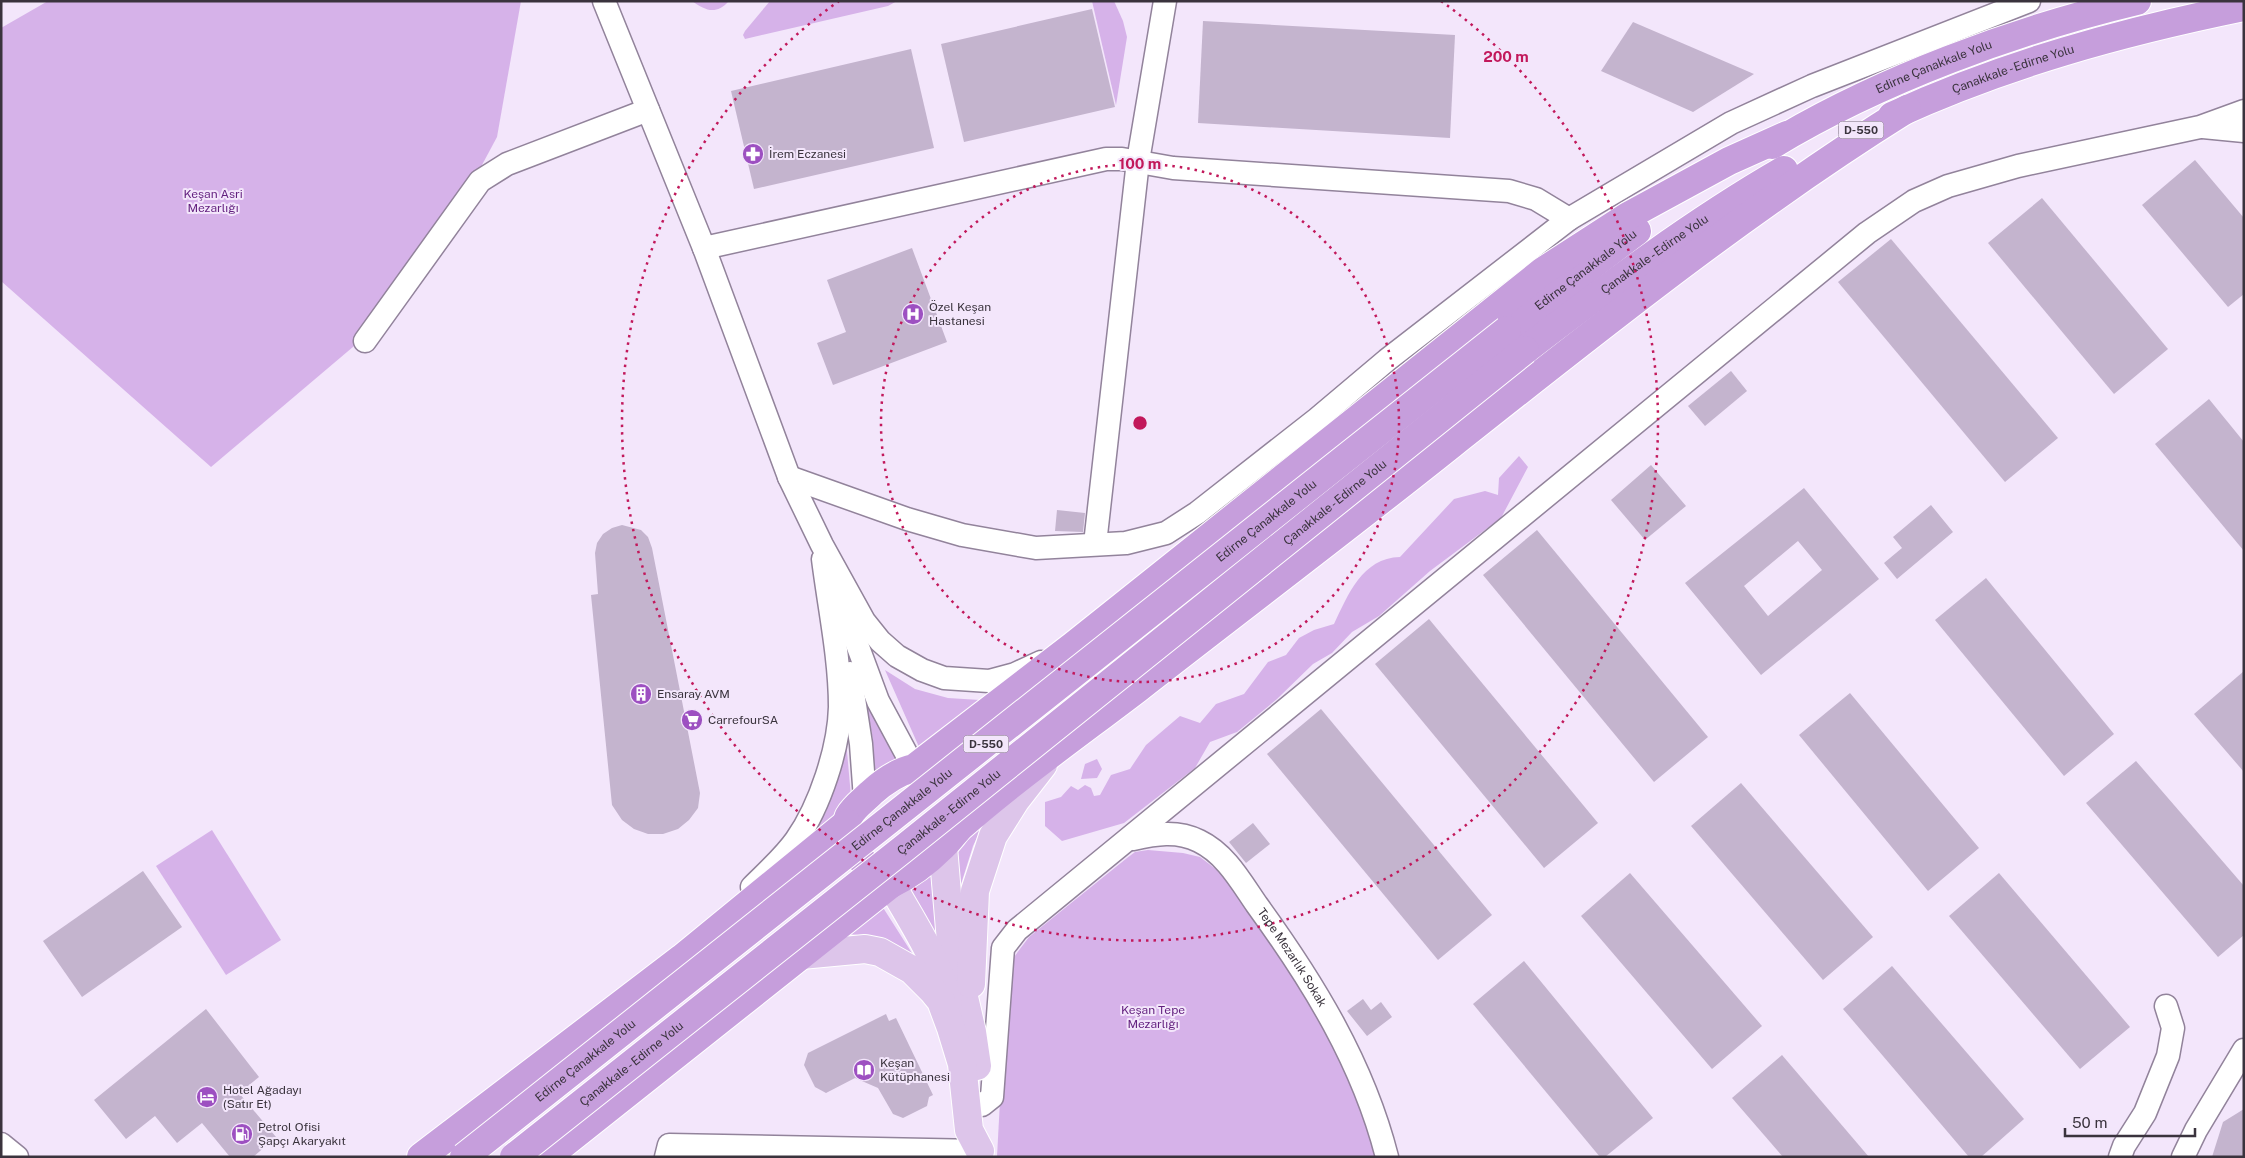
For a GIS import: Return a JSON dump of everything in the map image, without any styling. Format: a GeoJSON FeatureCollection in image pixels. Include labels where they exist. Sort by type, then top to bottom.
{"type":"FeatureCollection","features":[{"type":"Feature","properties":{"kind":"highway","name":"Edirne Çanakkale Yolu"},"geometry":{"type":"LineString","coordinates":[[464,1157],[1507,330],[1637,231],[1788,135],[1897,83],[1988,46],[2058,22],[2137,1]]}},
{"type":"Feature","properties":{"kind":"highway","name":"Çanakkale - Edirne Yolu"},"geometry":{"type":"LineString","coordinates":[[514,1157],[903,849],[1525,350],[1706,216],[1797,162],[1907,109],[1996,73],[2058,52],[2125,33],[2244,7]]}},
{"type":"Feature","properties":{"kind":"highway"},"geometry":{"type":"LineString","coordinates":[[547,1157],[891,884],[904,878],[1050,756],[1590,335],[1757,208],[1835,154],[1907,109]]}},
{"type":"Feature","properties":{"kind":"highway"},"geometry":{"type":"LineString","coordinates":[[891,884],[870,870],[851,841],[847,823],[849,816],[886,781],[903,770],[914,768],[1074,645],[1543,272],[1628,216],[1729,161],[1788,135]]}},
{"type":"Feature","properties":{"kind":"highway"},"geometry":{"type":"LineString","coordinates":[[914,768],[932,778],[940,786],[957,816],[950,839]]}},
{"type":"Feature","properties":{"kind":"highway"},"geometry":{"type":"LineString","coordinates":[[421,1157],[682,958],[847,823]]}},
{"type":"Feature","properties":{"kind":"main road"},"geometry":{"type":"LineString","coordinates":[[962,1030],[971,987],[976,891],[993,836],[1015,801],[1050,756]]}},
{"type":"Feature","properties":{"kind":"main road"},"geometry":{"type":"LineString","coordinates":[[950,839],[952,941],[962,1030],[962,1064],[969,1130],[980,1154]]}},
{"type":"Feature","properties":{"kind":"main road"},"geometry":{"type":"LineString","coordinates":[[891,884],[943,980],[962,1030],[982,1105],[980,1154]]}},
{"type":"Feature","properties":{"kind":"main road"},"geometry":{"type":"LineString","coordinates":[[801,955],[865,949],[890,956],[912,970],[932,990],[962,1030]]}},
{"type":"Feature","properties":{"kind":"street"},"geometry":{"type":"LineString","coordinates":[[604,1],[704,248],[788,477],[848,595],[880,641],[896,656],[922,670],[944,678],[988,681],[1015,674],[1074,645]]}},
{"type":"Feature","properties":{"kind":"street"},"geometry":{"type":"LineString","coordinates":[[1095,544],[1138,161],[1165,1]]}},
{"type":"Feature","properties":{"kind":"street"},"geometry":{"type":"LineString","coordinates":[[788,477],[907,519],[962,535],[1036,548],[1126,543],[1153,538],[1166,533],[1197,513],[1317,419],[1386,360],[1570,219],[1731,124],[1812,86],[2028,1]]}},
{"type":"Feature","properties":{"kind":"street"},"geometry":{"type":"LineString","coordinates":[[365,342],[480,181],[507,164],[648,110]]}},
{"type":"Feature","properties":{"kind":"street"},"geometry":{"type":"LineString","coordinates":[[982,1105],[992,1097],[1004,948],[1024,924],[1129,840],[1867,233],[1914,201],[1948,186],[2018,166],[2200,127],[2244,111]]}},
{"type":"Feature","properties":{"kind":"street"},"geometry":{"type":"LineString","coordinates":[[2200,127],[2244,131]]}},
{"type":"Feature","properties":{"kind":"street"},"geometry":{"type":"LineString","coordinates":[[704,248],[1106,159],[1138,161],[1173,168],[1509,191],[1536,199],[1570,219]]}},
{"type":"Feature","properties":{"kind":"street"},"geometry":{"type":"LineString","coordinates":[[822,545],[878,701],[914,768]]}},
{"type":"Feature","properties":{"kind":"street"},"geometry":{"type":"LineString","coordinates":[[822,545],[857,711],[865,799]]}},
{"type":"Feature","properties":{"kind":"street"},"geometry":{"type":"LineString","coordinates":[[682,958],[786,852],[806,825],[818,800],[828,768],[840,710],[839,684],[822,545]]}},
{"type":"Feature","properties":{"kind":"street","name":"Tepe Mezarlık Sokak"},"geometry":{"type":"LineString","coordinates":[[1129,840],[1150,835],[1176,834],[1198,840],[1209,846],[1228,864],[1298,961],[1330,1017],[1368,1098],[1387,1157]]}},
{"type":"Feature","properties":{"kind":"street"},"geometry":{"type":"LineString","coordinates":[[2120,1157],[2124,1146],[2145,1113],[2168,1056],[2172,1028],[2166,1006]]}},
{"type":"Feature","properties":{"kind":"street"},"geometry":{"type":"LineString","coordinates":[[2183,1157],[2196,1130],[2244,1050]]}},
{"type":"Feature","properties":{"kind":"street"},"geometry":{"type":"LineString","coordinates":[[1,1144],[17,1157]]}},
{"type":"Feature","properties":{"kind":"street"},"geometry":{"type":"LineString","coordinates":[[667,1151],[980,1154]]}},
{"type":"Feature","properties":{"kind":"green space","name":"Keşan Asri Mezarlığı"},"geometry":{"type":"Polygon","coordinates":[[[48,1],[521,1],[497,137],[475,178],[360,341],[211,467],[1,281],[1,28],[48,1]]]}},
{"type":"Feature","properties":{"kind":"green space"},"geometry":{"type":"Polygon","coordinates":[[[692,1],[729,1],[720,8],[711,10],[692,1]]]}},
{"type":"Feature","properties":{"kind":"green space"},"geometry":{"type":"Polygon","coordinates":[[[770,1],[897,1],[888,6],[745,39],[743,35],[745,31],[770,1]]]}},
{"type":"Feature","properties":{"kind":"green space"},"geometry":{"type":"Polygon","coordinates":[[[1092,1],[1114,1],[1123,21],[1127,37],[1116,105],[1092,1]]]}},
{"type":"Feature","properties":{"kind":"green space"},"geometry":{"type":"Polygon","coordinates":[[[1519,456],[1528,467],[1501,518],[1430,571],[1379,616],[1352,632],[1332,653],[1313,664],[1277,699],[1237,732],[1210,742],[1195,768],[1124,823],[1062,841],[1045,826],[1045,802],[1061,797],[1071,786],[1078,790],[1085,785],[1091,788],[1094,796],[1100,795],[1111,775],[1130,769],[1146,745],[1180,716],[1200,723],[1216,704],[1244,694],[1268,662],[1286,655],[1299,638],[1314,630],[1334,624],[1351,590],[1366,571],[1387,559],[1400,557],[1454,499],[1485,491],[1498,495],[1499,478],[1519,456]]]}},
{"type":"Feature","properties":{"kind":"green space"},"geometry":{"type":"Polygon","coordinates":[[[885,670],[915,689],[948,698],[980,700],[919,747],[885,670]]]}},
{"type":"Feature","properties":{"kind":"green space"},"geometry":{"type":"Polygon","coordinates":[[[863,686],[884,738],[899,765],[875,782],[873,740],[863,686]]]}},
{"type":"Feature","properties":{"kind":"green space"},"geometry":{"type":"Polygon","coordinates":[[[846,740],[852,808],[810,839],[826,812],[846,740]]]}},
{"type":"Feature","properties":{"kind":"green space"},"geometry":{"type":"Polygon","coordinates":[[[1097,759],[1102,769],[1097,778],[1081,779],[1085,764],[1097,759]]]}},
{"type":"Feature","properties":{"kind":"green space"},"geometry":{"type":"Polygon","coordinates":[[[984,823],[973,846],[957,897],[956,848],[984,823]]]}},
{"type":"Feature","properties":{"kind":"green space"},"geometry":{"type":"Polygon","coordinates":[[[212,830],[281,940],[226,975],[156,866],[212,830]]]}},
{"type":"Feature","properties":{"kind":"green space","name":"Keşan Tepe Mezarlığı"},"geometry":{"type":"Polygon","coordinates":[[[1148,850],[1183,853],[1200,857],[1221,873],[1297,975],[1338,1051],[1368,1119],[1378,1157],[997,1157],[1006,988],[1011,961],[1029,937],[1135,852],[1148,850]]]}},
{"type":"Feature","properties":{"kind":"green space"},"geometry":{"type":"Polygon","coordinates":[[[930,868],[935,917],[944,961],[905,886],[930,868]]]}},
{"type":"Feature","properties":{"kind":"green space"},"geometry":{"type":"Polygon","coordinates":[[[882,906],[917,961],[875,938],[843,934],[882,906]]]}},
{"type":"Feature","properties":{"kind":"building"},"geometry":{"type":"Polygon","coordinates":[[[1092,9],[1115,107],[964,142],[941,44],[1092,9]]]}},
{"type":"Feature","properties":{"kind":"building"},"geometry":{"type":"Polygon","coordinates":[[[1203,21],[1455,35],[1450,138],[1198,123],[1203,21]]]}},
{"type":"Feature","properties":{"kind":"building"},"geometry":{"type":"Polygon","coordinates":[[[1633,22],[1754,74],[1693,112],[1601,71],[1633,22]]]}},
{"type":"Feature","properties":{"kind":"building"},"geometry":{"type":"Polygon","coordinates":[[[911,49],[934,148],[754,189],[731,91],[911,49]]]}},
{"type":"Feature","properties":{"kind":"building"},"geometry":{"type":"Polygon","coordinates":[[[2195,160],[2244,218],[2244,294],[2228,307],[2142,205],[2195,160]]]}},
{"type":"Feature","properties":{"kind":"building"},"geometry":{"type":"Polygon","coordinates":[[[2042,198],[2168,349],[2114,394],[1988,243],[2042,198]]]}},
{"type":"Feature","properties":{"kind":"building"},"geometry":{"type":"Polygon","coordinates":[[[1891,239],[2058,438],[2005,482],[1838,282],[1891,239]]]}},
{"type":"Feature","properties":{"kind":"building","name":"Özel Keşan Hastanesi"},"geometry":{"type":"Polygon","coordinates":[[[912,248],[947,342],[833,385],[817,343],[846,332],[827,280],[912,248]]]}},
{"type":"Feature","properties":{"kind":"building"},"geometry":{"type":"Polygon","coordinates":[[[1731,371],[1747,391],[1705,426],[1688,406],[1731,371]]]}},
{"type":"Feature","properties":{"kind":"building"},"geometry":{"type":"Polygon","coordinates":[[[2209,399],[2244,442],[2244,551],[2155,444],[2209,399]]]}},
{"type":"Feature","properties":{"kind":"building"},"geometry":{"type":"Polygon","coordinates":[[[1651,465],[1686,506],[1645,540],[1611,500],[1651,465]]]}},
{"type":"Feature","properties":{"kind":"building"},"geometry":{"type":"Polygon","coordinates":[[[1804,488],[1879,579],[1761,675],[1685,583],[1804,488]],[[1798,541],[1744,586],[1768,616],[1822,570],[1798,541]]]}},
{"type":"Feature","properties":{"kind":"building"},"geometry":{"type":"Polygon","coordinates":[[[1931,505],[1953,532],[1897,579],[1884,563],[1902,548],[1893,537],[1931,505]]]}},
{"type":"Feature","properties":{"kind":"building"},"geometry":{"type":"Polygon","coordinates":[[[1057,510],[1085,513],[1083,532],[1055,531],[1057,510]]]}},
{"type":"Feature","properties":{"kind":"building","name":"Ensaray AVM"},"geometry":{"type":"Polygon","coordinates":[[[622,525],[641,530],[648,537],[652,548],[700,793],[698,808],[689,820],[678,829],[663,834],[648,834],[634,829],[622,820],[612,805],[591,595],[598,594],[595,553],[597,543],[603,534],[612,528],[622,525]]]}},
{"type":"Feature","properties":{"kind":"building"},"geometry":{"type":"Polygon","coordinates":[[[1537,530],[1708,737],[1654,782],[1483,575],[1537,530]]]}},
{"type":"Feature","properties":{"kind":"building"},"geometry":{"type":"Polygon","coordinates":[[[1986,578],[2114,734],[2064,776],[1935,620],[1986,578]]]}},
{"type":"Feature","properties":{"kind":"building"},"geometry":{"type":"Polygon","coordinates":[[[1429,619],[1598,823],[1544,868],[1375,664],[1429,619]]]}},
{"type":"Feature","properties":{"kind":"building"},"geometry":{"type":"Polygon","coordinates":[[[2244,671],[2244,772],[2194,714],[2244,671]]]}},
{"type":"Feature","properties":{"kind":"building"},"geometry":{"type":"Polygon","coordinates":[[[1850,693],[1979,848],[1928,891],[1799,735],[1850,693]]]}},
{"type":"Feature","properties":{"kind":"building"},"geometry":{"type":"Polygon","coordinates":[[[1321,709],[1492,915],[1438,960],[1267,754],[1321,709]]]}},
{"type":"Feature","properties":{"kind":"building"},"geometry":{"type":"Polygon","coordinates":[[[2136,761],[2244,886],[2244,935],[2218,957],[2086,803],[2136,761]]]}},
{"type":"Feature","properties":{"kind":"building"},"geometry":{"type":"Polygon","coordinates":[[[1741,783],[1873,937],[1823,980],[1691,826],[1741,783]]]}},
{"type":"Feature","properties":{"kind":"building"},"geometry":{"type":"Polygon","coordinates":[[[1253,823],[1270,844],[1246,863],[1229,842],[1253,823]]]}},
{"type":"Feature","properties":{"kind":"building"},"geometry":{"type":"Polygon","coordinates":[[[143,871],[182,927],[82,997],[43,941],[143,871]]]}},
{"type":"Feature","properties":{"kind":"building"},"geometry":{"type":"Polygon","coordinates":[[[1630,873],[1762,1026],[1712,1069],[1581,916],[1630,873]]]}},
{"type":"Feature","properties":{"kind":"building"},"geometry":{"type":"Polygon","coordinates":[[[1999,873],[2130,1027],[2080,1069],[1949,916],[1999,873]]]}},
{"type":"Feature","properties":{"kind":"building"},"geometry":{"type":"Polygon","coordinates":[[[1524,961],[1653,1118],[1605,1157],[1600,1157],[1473,1004],[1524,961]]]}},
{"type":"Feature","properties":{"kind":"building"},"geometry":{"type":"Polygon","coordinates":[[[1892,966],[2024,1119],[1981,1157],[1969,1157],[1843,1009],[1892,966]]]}},
{"type":"Feature","properties":{"kind":"building"},"geometry":{"type":"Polygon","coordinates":[[[1363,999],[1371,1010],[1381,1002],[1392,1017],[1367,1036],[1347,1011],[1363,999]]]}},
{"type":"Feature","properties":{"kind":"building"},"geometry":{"type":"Polygon","coordinates":[[[206,1009],[259,1077],[239,1093],[276,1137],[253,1157],[230,1157],[202,1123],[177,1143],[155,1116],[126,1139],[94,1100],[206,1009]]]}},
{"type":"Feature","properties":{"kind":"building","name":"Keşan Kütüphanesi"},"geometry":{"type":"Polygon","coordinates":[[[886,1014],[889,1021],[896,1018],[933,1095],[929,1097],[927,1106],[903,1118],[893,1114],[878,1088],[855,1078],[826,1093],[815,1087],[804,1065],[808,1053],[886,1014]]]}},
{"type":"Feature","properties":{"kind":"building"},"geometry":{"type":"Polygon","coordinates":[[[1782,1055],[1869,1157],[1783,1157],[1732,1098],[1782,1055]]]}},
{"type":"Feature","properties":{"kind":"building"},"geometry":{"type":"Polygon","coordinates":[[[2244,1109],[2244,1157],[2212,1157],[2223,1122],[2244,1109]]]}},
{"type":"Feature","properties":{"kind":"place","name":"İrem Eczanesi"},"geometry":{"type":"Point","coordinates":[753,154]}},
{"type":"Feature","properties":{"kind":"place","name":"Özel Keşan Hastanesi"},"geometry":{"type":"Point","coordinates":[913,314]}},
{"type":"Feature","properties":{"kind":"place","name":"Ensaray AVM"},"geometry":{"type":"Point","coordinates":[641,694]}},
{"type":"Feature","properties":{"kind":"place","name":"CarrefourSA"},"geometry":{"type":"Point","coordinates":[692,720]}},
{"type":"Feature","properties":{"kind":"place","name":"Keşan Kütüphanesi"},"geometry":{"type":"Point","coordinates":[864,1070]}},
{"type":"Feature","properties":{"kind":"place","name":"Hotel Ağadayı (Satır Et)"},"geometry":{"type":"Point","coordinates":[207,1097]}},
{"type":"Feature","properties":{"kind":"place","name":"Petrol Ofisi Şapçı Akaryakıt"},"geometry":{"type":"Point","coordinates":[242,1134]}}]}
